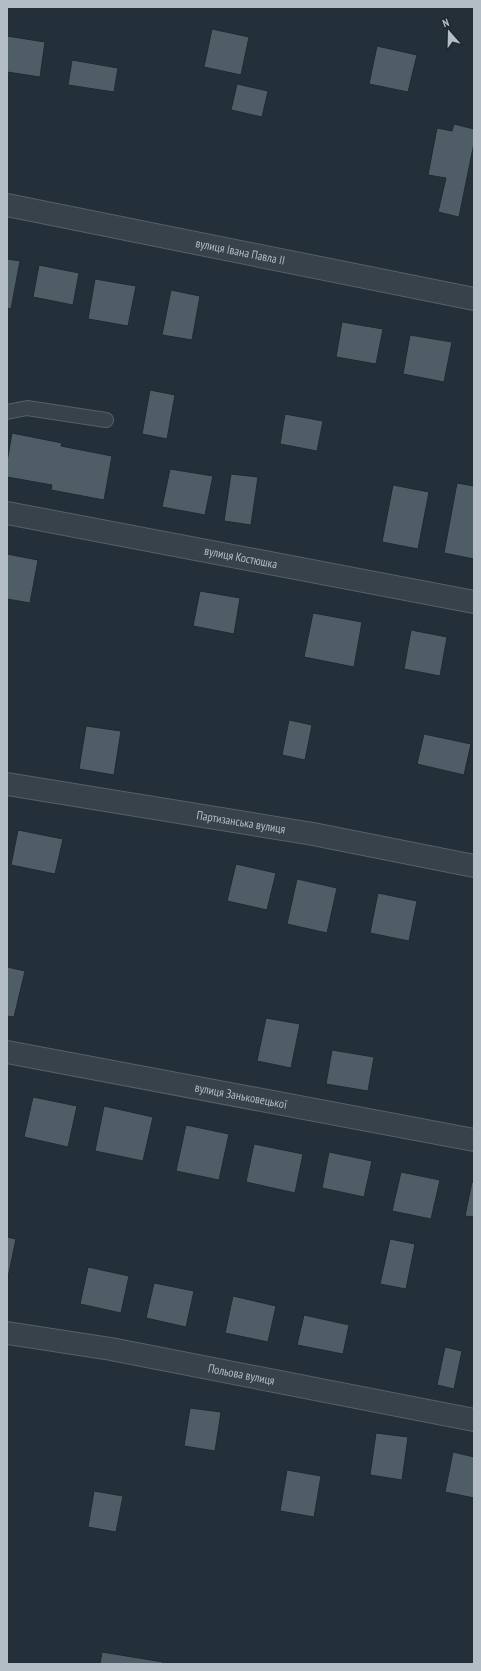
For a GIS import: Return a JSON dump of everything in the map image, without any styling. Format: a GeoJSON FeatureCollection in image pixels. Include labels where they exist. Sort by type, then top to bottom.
{"type":"FeatureCollection","features":[{"type":"Feature","properties":{"kind":"street","name":"вулиця Івана Павла II"},"geometry":{"type":"LineString","coordinates":[[7,205],[474,299]]}},
{"type":"Feature","properties":{"kind":"street","name":"вулиця Костюшка"},"geometry":{"type":"LineString","coordinates":[[7,512],[474,602]]}},
{"type":"Feature","properties":{"kind":"street","name":"Партизанська вулиця"},"geometry":{"type":"LineString","coordinates":[[7,784],[313,834],[474,866]]}},
{"type":"Feature","properties":{"kind":"street","name":"вулиця Заньковецької"},"geometry":{"type":"LineString","coordinates":[[7,1052],[474,1140]]}},
{"type":"Feature","properties":{"kind":"street","name":"Польова вулиця"},"geometry":{"type":"LineString","coordinates":[[7,1333],[111,1349],[474,1420]]}},
{"type":"Feature","properties":{"kind":"lane"},"geometry":{"type":"LineString","coordinates":[[7,412],[27,408],[106,420]]}},
{"type":"Feature","properties":{"kind":"building"},"geometry":{"type":"Polygon","coordinates":[[[212,29],[249,37],[241,75],[204,67],[212,29]]]}},
{"type":"Feature","properties":{"kind":"building"},"geometry":{"type":"Polygon","coordinates":[[[7,36],[45,42],[40,77],[7,72],[7,36]]]}},
{"type":"Feature","properties":{"kind":"building"},"geometry":{"type":"Polygon","coordinates":[[[377,46],[417,55],[408,92],[369,84],[377,46]]]}},
{"type":"Feature","properties":{"kind":"building"},"geometry":{"type":"Polygon","coordinates":[[[72,60],[118,68],[114,92],[68,85],[72,60]]]}},
{"type":"Feature","properties":{"kind":"building"},"geometry":{"type":"Polygon","coordinates":[[[237,84],[268,91],[262,117],[231,110],[237,84]]]}},
{"type":"Feature","properties":{"kind":"building"},"geometry":{"type":"Polygon","coordinates":[[[454,124],[474,129],[474,143],[459,217],[438,212],[446,178],[428,175],[437,128],[452,131],[454,124]]]}},
{"type":"Feature","properties":{"kind":"building"},"geometry":{"type":"Polygon","coordinates":[[[7,259],[20,261],[11,309],[7,308],[7,259]]]}},
{"type":"Feature","properties":{"kind":"building"},"geometry":{"type":"Polygon","coordinates":[[[39,265],[79,273],[73,305],[33,297],[39,265]]]}},
{"type":"Feature","properties":{"kind":"building"},"geometry":{"type":"Polygon","coordinates":[[[95,279],[136,286],[128,326],[88,319],[95,279]]]}},
{"type":"Feature","properties":{"kind":"building"},"geometry":{"type":"Polygon","coordinates":[[[171,290],[200,296],[192,340],[162,335],[171,290]]]}},
{"type":"Feature","properties":{"kind":"building"},"geometry":{"type":"Polygon","coordinates":[[[342,322],[383,329],[376,364],[336,357],[342,322]]]}},
{"type":"Feature","properties":{"kind":"building"},"geometry":{"type":"Polygon","coordinates":[[[410,335],[452,342],[444,382],[403,374],[410,335]]]}},
{"type":"Feature","properties":{"kind":"building"},"geometry":{"type":"Polygon","coordinates":[[[150,390],[175,395],[167,439],[142,434],[150,390]]]}},
{"type":"Feature","properties":{"kind":"building"},"geometry":{"type":"Polygon","coordinates":[[[285,414],[323,421],[317,451],[280,444],[285,414]]]}},
{"type":"Feature","properties":{"kind":"building"},"geometry":{"type":"Polygon","coordinates":[[[12,433],[62,443],[61,446],[112,456],[104,500],[51,490],[52,485],[7,477],[7,462],[12,433]]]}},
{"type":"Feature","properties":{"kind":"building"},"geometry":{"type":"Polygon","coordinates":[[[170,469],[213,476],[205,515],[162,507],[170,469]]]}},
{"type":"Feature","properties":{"kind":"building"},"geometry":{"type":"Polygon","coordinates":[[[231,474],[258,477],[251,525],[224,521],[231,474]]]}},
{"type":"Feature","properties":{"kind":"building"},"geometry":{"type":"Polygon","coordinates":[[[457,483],[474,486],[474,559],[444,553],[457,483]]]}},
{"type":"Feature","properties":{"kind":"building"},"geometry":{"type":"Polygon","coordinates":[[[393,485],[429,492],[418,549],[382,542],[393,485]]]}},
{"type":"Feature","properties":{"kind":"building"},"geometry":{"type":"Polygon","coordinates":[[[7,554],[38,560],[30,603],[7,599],[7,554]]]}},
{"type":"Feature","properties":{"kind":"building"},"geometry":{"type":"Polygon","coordinates":[[[200,591],[240,598],[234,634],[193,626],[200,591]]]}},
{"type":"Feature","properties":{"kind":"building"},"geometry":{"type":"Polygon","coordinates":[[[313,613],[362,622],[354,667],[304,657],[313,613]]]}},
{"type":"Feature","properties":{"kind":"building"},"geometry":{"type":"Polygon","coordinates":[[[411,630],[447,637],[440,676],[404,669],[411,630]]]}},
{"type":"Feature","properties":{"kind":"building"},"geometry":{"type":"Polygon","coordinates":[[[289,720],[312,725],[305,760],[282,755],[289,720]]]}},
{"type":"Feature","properties":{"kind":"building"},"geometry":{"type":"Polygon","coordinates":[[[86,726],[121,731],[114,775],[79,769],[86,726]]]}},
{"type":"Feature","properties":{"kind":"building"},"geometry":{"type":"Polygon","coordinates":[[[424,734],[471,744],[464,775],[417,764],[424,734]]]}},
{"type":"Feature","properties":{"kind":"building"},"geometry":{"type":"Polygon","coordinates":[[[18,830],[63,839],[55,874],[11,865],[18,830]]]}},
{"type":"Feature","properties":{"kind":"building"},"geometry":{"type":"Polygon","coordinates":[[[236,864],[276,873],[267,910],[227,901],[236,864]]]}},
{"type":"Feature","properties":{"kind":"building"},"geometry":{"type":"Polygon","coordinates":[[[297,879],[337,888],[327,933],[287,924],[297,879]]]}},
{"type":"Feature","properties":{"kind":"building"},"geometry":{"type":"Polygon","coordinates":[[[378,893],[417,901],[409,941],[370,933],[378,893]]]}},
{"type":"Feature","properties":{"kind":"building"},"geometry":{"type":"Polygon","coordinates":[[[7,967],[25,971],[14,1017],[7,1016],[7,967]]]}},
{"type":"Feature","properties":{"kind":"building"},"geometry":{"type":"Polygon","coordinates":[[[266,1018],[300,1024],[291,1068],[257,1061],[266,1018]]]}},
{"type":"Feature","properties":{"kind":"building"},"geometry":{"type":"Polygon","coordinates":[[[332,1050],[374,1057],[368,1091],[326,1084],[332,1050]]]}},
{"type":"Feature","properties":{"kind":"building"},"geometry":{"type":"Polygon","coordinates":[[[33,1097],[77,1106],[68,1147],[24,1137],[33,1097]]]}},
{"type":"Feature","properties":{"kind":"building"},"geometry":{"type":"Polygon","coordinates":[[[104,1106],[153,1117],[143,1161],[95,1151],[104,1106]]]}},
{"type":"Feature","properties":{"kind":"building"},"geometry":{"type":"Polygon","coordinates":[[[186,1125],[229,1134],[219,1180],[176,1171],[186,1125]]]}},
{"type":"Feature","properties":{"kind":"building"},"geometry":{"type":"Polygon","coordinates":[[[254,1144],[303,1154],[295,1193],[246,1182],[254,1144]]]}},
{"type":"Feature","properties":{"kind":"building"},"geometry":{"type":"Polygon","coordinates":[[[329,1152],[372,1161],[364,1197],[322,1188],[329,1152]]]}},
{"type":"Feature","properties":{"kind":"building"},"geometry":{"type":"Polygon","coordinates":[[[401,1172],[440,1180],[431,1219],[392,1211],[401,1172]]]}},
{"type":"Feature","properties":{"kind":"building"},"geometry":{"type":"Polygon","coordinates":[[[472,1182],[474,1183],[474,1217],[465,1216],[472,1182]]]}},
{"type":"Feature","properties":{"kind":"building"},"geometry":{"type":"Polygon","coordinates":[[[7,1237],[16,1239],[7,1282],[7,1237]]]}},
{"type":"Feature","properties":{"kind":"building"},"geometry":{"type":"Polygon","coordinates":[[[390,1239],[415,1244],[406,1289],[380,1284],[390,1239]]]}},
{"type":"Feature","properties":{"kind":"building"},"geometry":{"type":"Polygon","coordinates":[[[88,1267],[129,1276],[121,1313],[80,1304],[88,1267]]]}},
{"type":"Feature","properties":{"kind":"building"},"geometry":{"type":"Polygon","coordinates":[[[154,1283],[194,1291],[186,1327],[146,1318],[154,1283]]]}},
{"type":"Feature","properties":{"kind":"building"},"geometry":{"type":"Polygon","coordinates":[[[233,1296],[276,1306],[268,1342],[225,1333],[233,1296]]]}},
{"type":"Feature","properties":{"kind":"building"},"geometry":{"type":"Polygon","coordinates":[[[304,1315],[349,1325],[343,1354],[297,1345],[304,1315]]]}},
{"type":"Feature","properties":{"kind":"building"},"geometry":{"type":"Polygon","coordinates":[[[445,1347],[462,1351],[454,1389],[437,1385],[445,1347]]]}},
{"type":"Feature","properties":{"kind":"building"},"geometry":{"type":"Polygon","coordinates":[[[190,1408],[221,1412],[215,1451],[184,1446],[190,1408]]]}},
{"type":"Feature","properties":{"kind":"building"},"geometry":{"type":"Polygon","coordinates":[[[376,1433],[408,1437],[402,1480],[370,1475],[376,1433]]]}},
{"type":"Feature","properties":{"kind":"building"},"geometry":{"type":"Polygon","coordinates":[[[453,1452],[474,1457],[474,1498],[445,1492],[453,1452]]]}},
{"type":"Feature","properties":{"kind":"building"},"geometry":{"type":"Polygon","coordinates":[[[287,1470],[321,1476],[314,1517],[280,1511],[287,1470]]]}},
{"type":"Feature","properties":{"kind":"building"},"geometry":{"type":"Polygon","coordinates":[[[94,1491],[123,1496],[116,1532],[88,1527],[94,1491]]]}},
{"type":"Feature","properties":{"kind":"building"},"geometry":{"type":"Polygon","coordinates":[[[102,1652],[163,1662],[162,1664],[100,1664],[102,1652]]]}}]}
